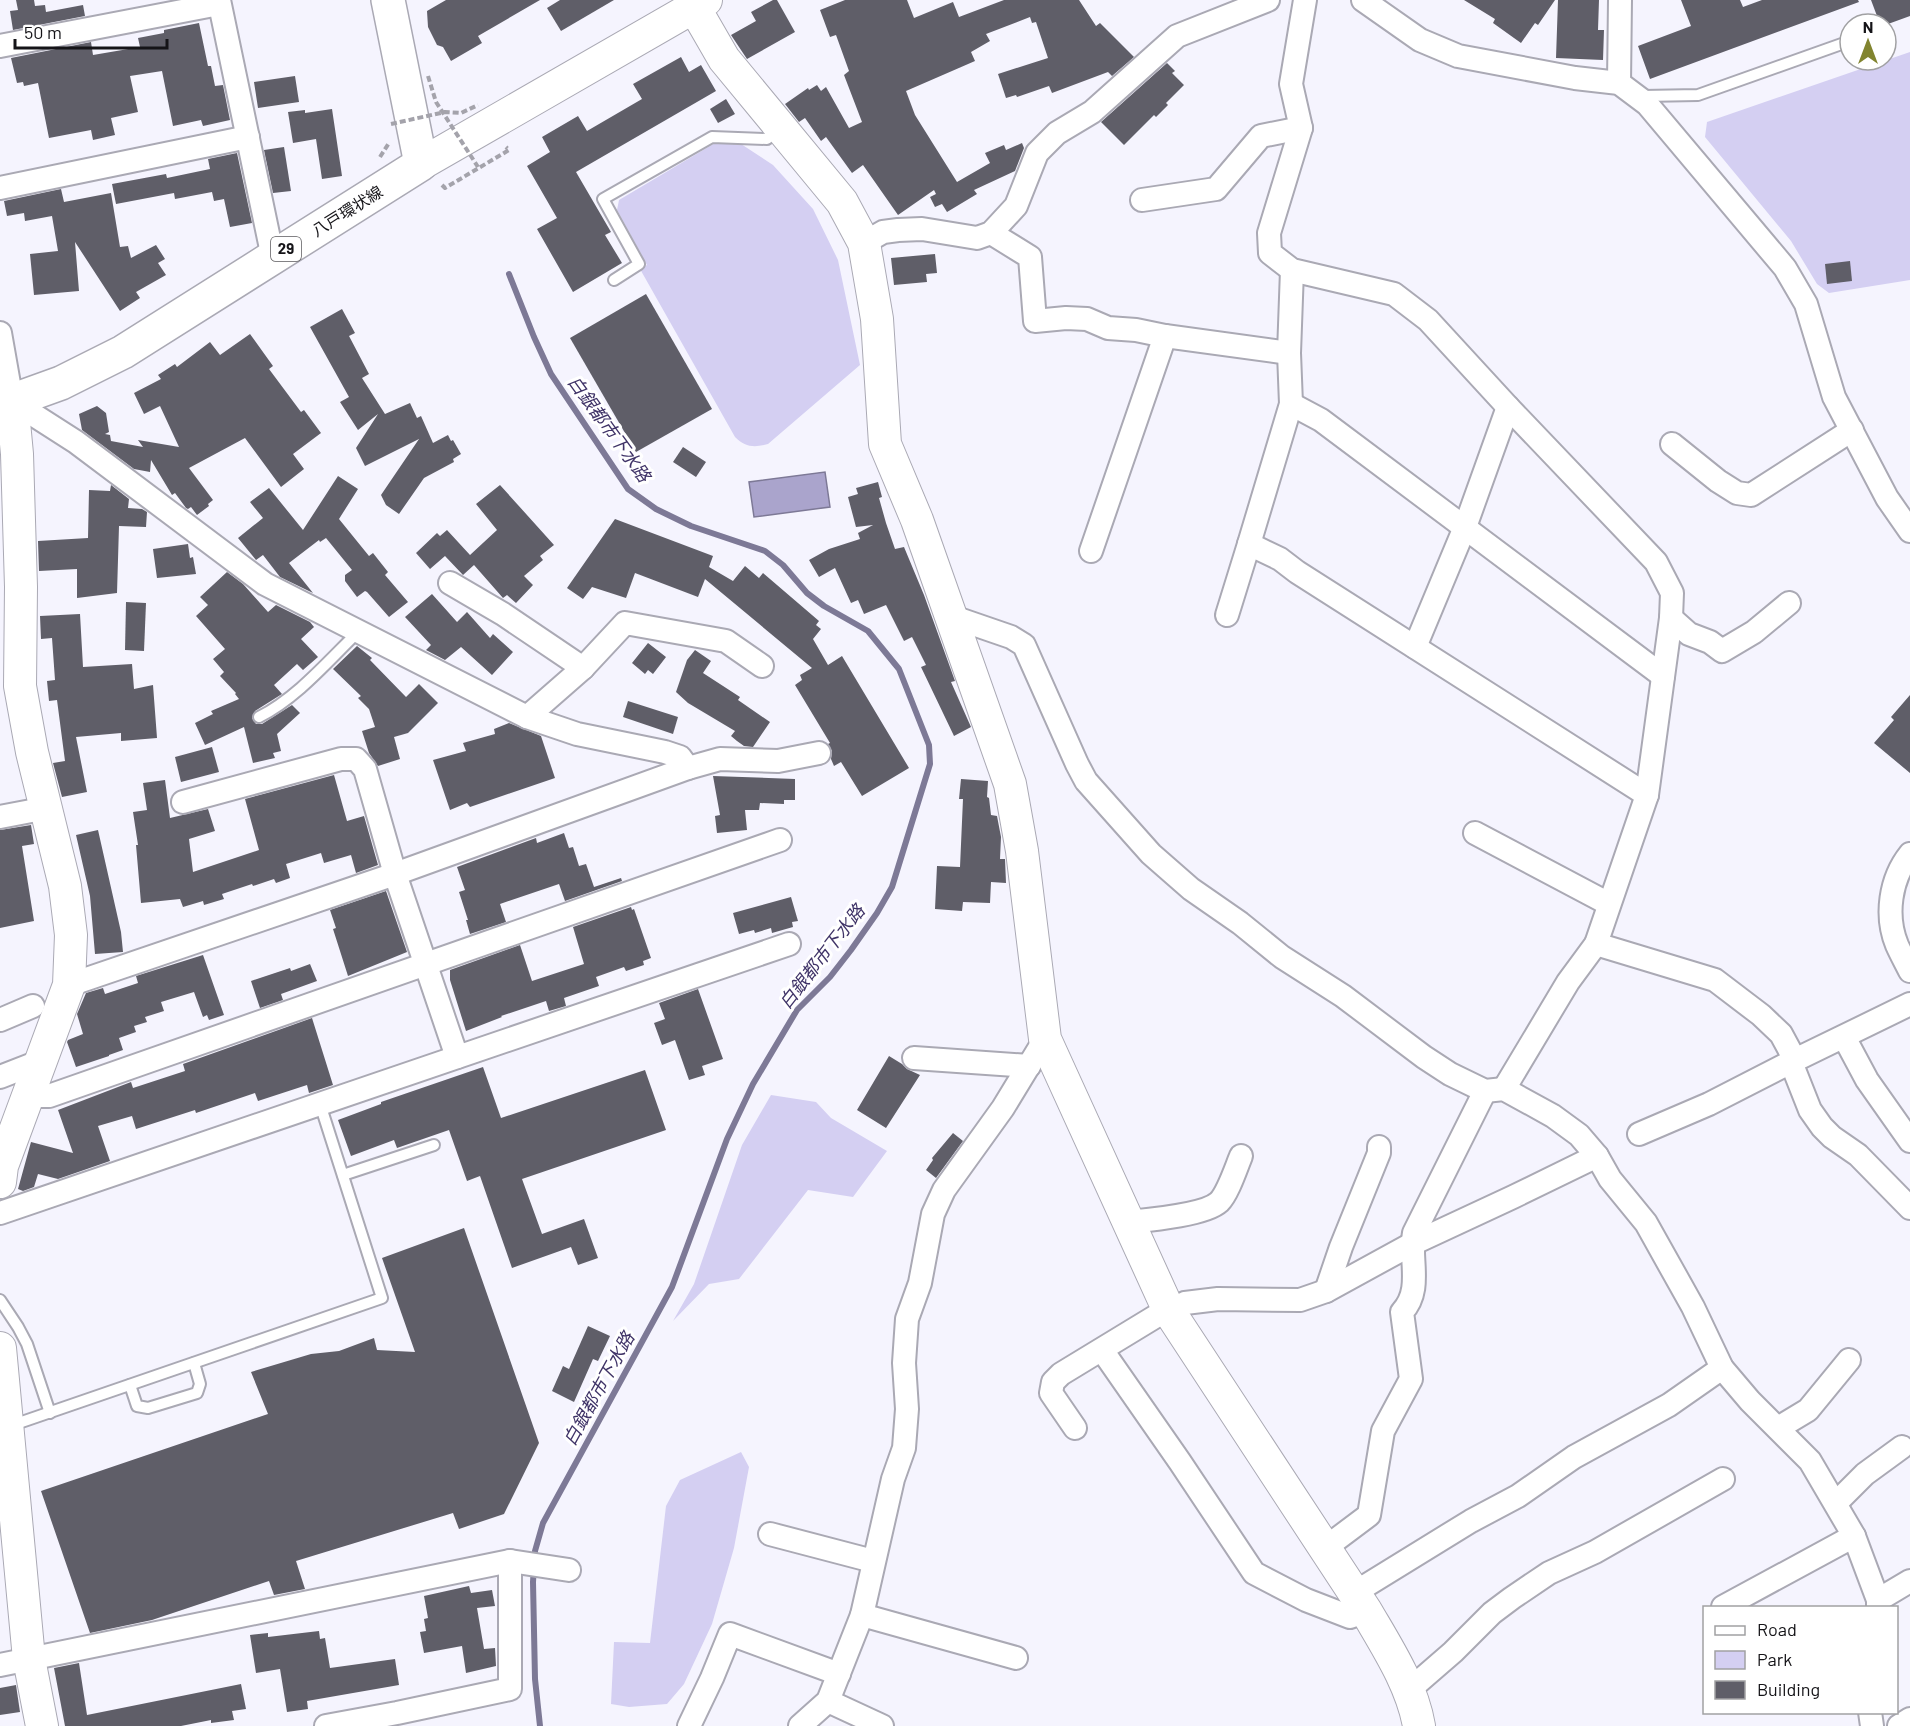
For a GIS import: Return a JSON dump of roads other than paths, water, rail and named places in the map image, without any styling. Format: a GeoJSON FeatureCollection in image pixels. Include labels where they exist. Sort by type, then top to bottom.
{"type":"FeatureCollection","features":[{"type":"Feature","properties":{"kind":"main road"},"geometry":{"type":"LineString","coordinates":[[388,0],[432,174]]}},
{"type":"Feature","properties":{"kind":"main road","name":"八戸環状線"},"geometry":{"type":"LineString","coordinates":[[6,403],[61,383],[123,352],[273,258],[432,174]]}},
{"type":"Feature","properties":{"kind":"street"},"geometry":{"type":"LineString","coordinates":[[864,243],[883,232],[898,230],[922,229],[977,237],[991,233],[1016,206],[1037,153],[1057,133],[1092,112],[1177,36],[1268,0]]}},
{"type":"Feature","properties":{"kind":"street"},"geometry":{"type":"LineString","coordinates":[[1305,0],[1291,84],[1301,128],[1269,233],[1270,253],[1292,270],[1394,294],[1428,320],[1656,562],[1672,593],[1671,618],[1647,795],[1596,944],[1494,1090],[1414,1233],[1412,1244],[1416,1274],[1409,1305],[1402,1312],[1411,1379],[1383,1431],[1369,1515],[1326,1548]]}},
{"type":"Feature","properties":{"kind":"street"},"geometry":{"type":"LineString","coordinates":[[1364,0],[1420,40],[1458,56],[1628,89],[1647,104],[1785,268],[1806,304],[1834,397],[1887,498],[1910,531]]}},
{"type":"Feature","properties":{"kind":"street"},"geometry":{"type":"LineString","coordinates":[[1620,0],[1628,89]]}},
{"type":"Feature","properties":{"kind":"street"},"geometry":{"type":"LineString","coordinates":[[0,46],[219,2],[273,258]]}},
{"type":"Feature","properties":{"kind":"street"},"geometry":{"type":"LineString","coordinates":[[432,174],[695,2],[724,59],[842,202],[864,243],[878,319],[885,444],[917,520],[1010,784],[1022,851],[1045,1039],[1169,1311],[1360,1602],[1395,1662],[1417,1712],[1419,1726]]}},
{"type":"Feature","properties":{"kind":"street"},"geometry":{"type":"LineString","coordinates":[[1142,200],[1216,189],[1261,136],[1301,128]]}},
{"type":"Feature","properties":{"kind":"street"},"geometry":{"type":"LineString","coordinates":[[0,188],[248,137]]}},
{"type":"Feature","properties":{"kind":"street"},"geometry":{"type":"LineString","coordinates":[[991,233],[1030,257],[1035,321],[1066,318],[1087,319],[1107,328],[1136,330],[1289,353]]}},
{"type":"Feature","properties":{"kind":"street"},"geometry":{"type":"LineString","coordinates":[[1227,615],[1291,404],[1289,353],[1292,270]]}},
{"type":"Feature","properties":{"kind":"street"},"geometry":{"type":"LineString","coordinates":[[0,333],[6,403],[17,454],[21,565],[20,686],[32,752],[65,886],[71,935],[69,985],[2,1166],[0,1182]]}},
{"type":"Feature","properties":{"kind":"street"},"geometry":{"type":"LineString","coordinates":[[1091,551],[1165,336]]}},
{"type":"Feature","properties":{"kind":"street"},"geometry":{"type":"LineString","coordinates":[[6,403],[76,442],[265,584],[527,717],[577,734],[665,752],[680,758],[688,768]]}},
{"type":"Feature","properties":{"kind":"street"},"geometry":{"type":"LineString","coordinates":[[1291,404],[1321,420],[1663,676]]}},
{"type":"Feature","properties":{"kind":"street"},"geometry":{"type":"LineString","coordinates":[[1415,647],[1465,527],[1508,407]]}},
{"type":"Feature","properties":{"kind":"street"},"geometry":{"type":"LineString","coordinates":[[1672,444],[1737,493],[1751,495],[1852,430]]}},
{"type":"Feature","properties":{"kind":"street"},"geometry":{"type":"LineString","coordinates":[[1249,544],[1280,559],[1297,573],[1647,795]]}},
{"type":"Feature","properties":{"kind":"street"},"geometry":{"type":"LineString","coordinates":[[450,583],[503,614],[583,669]]}},
{"type":"Feature","properties":{"kind":"street"},"geometry":{"type":"LineString","coordinates":[[1671,618],[1689,634],[1710,642],[1722,651],[1754,632],[1789,603]]}},
{"type":"Feature","properties":{"kind":"street"},"geometry":{"type":"LineString","coordinates":[[951,616],[1011,637],[1024,645],[1086,781],[1151,854],[1191,889],[1240,922],[1282,957],[1343,996],[1450,1074],[1553,1116],[1579,1135],[1597,1156],[1610,1179],[1646,1223],[1693,1307],[1722,1368],[1750,1401],[1810,1461],[1854,1536],[1878,1604],[1910,1581]]}},
{"type":"Feature","properties":{"kind":"street"},"geometry":{"type":"LineString","coordinates":[[527,717],[583,669],[626,623],[726,641],[762,666]]}},
{"type":"Feature","properties":{"kind":"street"},"geometry":{"type":"LineString","coordinates":[[69,985],[395,874],[688,768],[720,759],[778,761],[819,753]]}},
{"type":"Feature","properties":{"kind":"street"},"geometry":{"type":"LineString","coordinates":[[183,802],[341,759],[356,759],[365,769],[395,874],[457,1058]]}},
{"type":"Feature","properties":{"kind":"street"},"geometry":{"type":"LineString","coordinates":[[0,817],[47,808]]}},
{"type":"Feature","properties":{"kind":"street"},"geometry":{"type":"LineString","coordinates":[[1474,833],[1609,904]]}},
{"type":"Feature","properties":{"kind":"street"},"geometry":{"type":"LineString","coordinates":[[27,1096],[49,1096],[780,840]]}},
{"type":"Feature","properties":{"kind":"street"},"geometry":{"type":"LineString","coordinates":[[1910,854],[1894,882],[1890,910],[1896,943],[1910,971]]}},
{"type":"Feature","properties":{"kind":"street"},"geometry":{"type":"LineString","coordinates":[[0,1213],[789,944]]}},
{"type":"Feature","properties":{"kind":"street"},"geometry":{"type":"LineString","coordinates":[[1596,944],[1715,980],[1761,1015],[1781,1034],[1810,1110],[1822,1127],[1858,1155],[1910,1208]]}},
{"type":"Feature","properties":{"kind":"street"},"geometry":{"type":"LineString","coordinates":[[1639,1134],[1709,1104],[1910,1004]]}},
{"type":"Feature","properties":{"kind":"street"},"geometry":{"type":"LineString","coordinates":[[0,1020],[33,1006]]}},
{"type":"Feature","properties":{"kind":"street"},"geometry":{"type":"LineString","coordinates":[[1844,1037],[1867,1080],[1910,1141]]}},
{"type":"Feature","properties":{"kind":"street"},"geometry":{"type":"LineString","coordinates":[[800,1726],[828,1701],[862,1615],[893,1479],[904,1448],[908,1409],[904,1363],[907,1319],[920,1283],[933,1214],[944,1190],[1003,1107],[1045,1039]]}},
{"type":"Feature","properties":{"kind":"street"},"geometry":{"type":"LineString","coordinates":[[914,1058],[1029,1066]]}},
{"type":"Feature","properties":{"kind":"street"},"geometry":{"type":"LineString","coordinates":[[0,1077],[41,1060]]}},
{"type":"Feature","properties":{"kind":"street"},"geometry":{"type":"LineString","coordinates":[[1326,1291],[1379,1153],[1379,1147]]}},
{"type":"Feature","properties":{"kind":"street"},"geometry":{"type":"LineString","coordinates":[[1128,1222],[1185,1214],[1219,1203],[1241,1156]]}},
{"type":"Feature","properties":{"kind":"street"},"geometry":{"type":"LineString","coordinates":[[1076,1428],[1051,1394],[1053,1382],[1061,1374],[1158,1315],[1185,1302],[1218,1299],[1300,1300],[1326,1291],[1412,1244],[1597,1156]]}},
{"type":"Feature","properties":{"kind":"street"},"geometry":{"type":"LineString","coordinates":[[0,1348],[14,1662],[42,1726]]}},
{"type":"Feature","properties":{"kind":"street"},"geometry":{"type":"LineString","coordinates":[[1102,1350],[1254,1573],[1306,1600],[1350,1617],[1360,1602],[1471,1521],[1518,1496],[1574,1457],[1669,1405],[1722,1368]]}},
{"type":"Feature","properties":{"kind":"street"},"geometry":{"type":"LineString","coordinates":[[1778,1428],[1808,1410],[1849,1360]]}},
{"type":"Feature","properties":{"kind":"street"},"geometry":{"type":"LineString","coordinates":[[1836,1503],[1865,1474],[1902,1447]]}},
{"type":"Feature","properties":{"kind":"street"},"geometry":{"type":"LineString","coordinates":[[1408,1691],[1453,1652],[1492,1613],[1549,1573],[1595,1552],[1723,1479]]}},
{"type":"Feature","properties":{"kind":"street"},"geometry":{"type":"LineString","coordinates":[[770,1534],[873,1561]]}},
{"type":"Feature","properties":{"kind":"street"},"geometry":{"type":"LineString","coordinates":[[1725,1606],[1854,1536]]}},
{"type":"Feature","properties":{"kind":"street"},"geometry":{"type":"LineString","coordinates":[[14,1662],[510,1561],[569,1570]]}},
{"type":"Feature","properties":{"kind":"street"},"geometry":{"type":"LineString","coordinates":[[326,1726],[398,1720],[510,1689],[510,1561]]}},
{"type":"Feature","properties":{"kind":"street"},"geometry":{"type":"LineString","coordinates":[[862,1615],[1016,1658]]}},
{"type":"Feature","properties":{"kind":"street"},"geometry":{"type":"LineString","coordinates":[[689,1726],[730,1635],[838,1674]]}},
{"type":"Feature","properties":{"kind":"street"},"geometry":{"type":"LineString","coordinates":[[828,1701],[882,1726]]}},
{"type":"Feature","properties":{"kind":"street"},"geometry":{"type":"LineString","coordinates":[[1899,1726],[1910,1719]]}},
{"type":"Feature","properties":{"kind":"lane"},"geometry":{"type":"LineString","coordinates":[[1628,89],[1698,95],[1838,45]]}},
{"type":"Feature","properties":{"kind":"lane"},"geometry":{"type":"LineString","coordinates":[[614,280],[639,264],[603,199],[712,137],[766,139],[781,128]]}},
{"type":"Feature","properties":{"kind":"lane"},"geometry":{"type":"LineString","coordinates":[[259,717],[275,709],[359,631]]}},
{"type":"Feature","properties":{"kind":"lane"},"geometry":{"type":"LineString","coordinates":[[4,1428],[382,1298],[320,1104]]}},
{"type":"Feature","properties":{"kind":"lane"},"geometry":{"type":"LineString","coordinates":[[343,1175],[434,1145]]}},
{"type":"Feature","properties":{"kind":"lane"},"geometry":{"type":"LineString","coordinates":[[0,1300],[27,1344],[50,1413]]}},
{"type":"Feature","properties":{"kind":"lane"},"geometry":{"type":"LineString","coordinates":[[130,1385],[137,1406],[148,1408],[197,1394],[200,1384],[194,1363]]}},
{"type":"Feature","properties":{"kind":"waterway","name":"白銀都市下水路"},"geometry":{"type":"LineString","coordinates":[[509,274],[551,374],[628,489],[656,509],[691,526],[765,551],[783,565],[807,593],[824,606],[868,631],[899,669],[929,745],[930,764],[892,887],[851,950],[830,977],[797,1010],[753,1084],[727,1139],[672,1287],[543,1523],[535,1551],[533,1582],[535,1679],[540,1726]]}}]}
